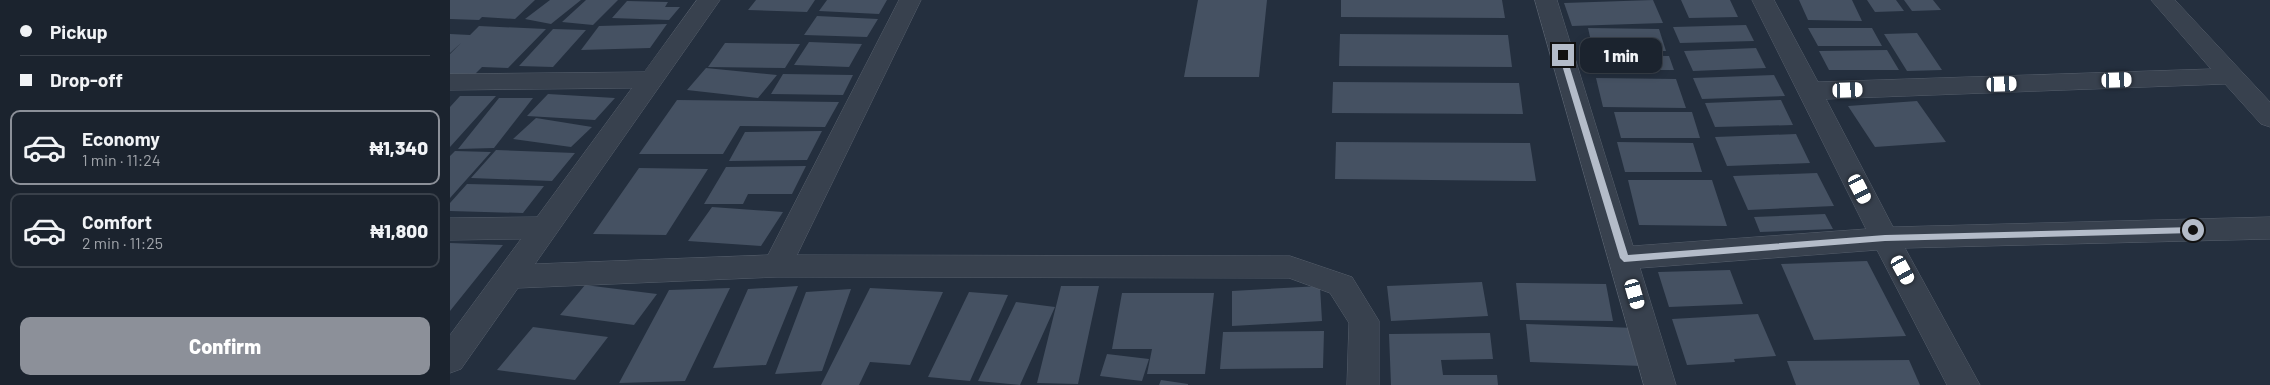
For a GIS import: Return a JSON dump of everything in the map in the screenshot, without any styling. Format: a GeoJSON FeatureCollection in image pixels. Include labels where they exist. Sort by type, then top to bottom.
{"type":"FeatureCollection","features":[{"type":"Feature","properties":{"kind":"street"},"geometry":{"type":"LineString","coordinates":[[450,360],[709,0]]}},
{"type":"Feature","properties":{"kind":"street"},"geometry":{"type":"LineString","coordinates":[[777,266],[910,0]]}},
{"type":"Feature","properties":{"kind":"street"},"geometry":{"type":"LineString","coordinates":[[1546,0],[1624,258],[1660,385]]}},
{"type":"Feature","properties":{"kind":"street"},"geometry":{"type":"LineString","coordinates":[[1763,0],[1885,238],[1964,385]]}},
{"type":"Feature","properties":{"kind":"street"},"geometry":{"type":"LineString","coordinates":[[2162,0],[2270,118]]}},
{"type":"Feature","properties":{"kind":"street"},"geometry":{"type":"LineString","coordinates":[[1810,91],[2233,76]]}},
{"type":"Feature","properties":{"kind":"street"},"geometry":{"type":"LineString","coordinates":[[450,82],[652,80]]}},
{"type":"Feature","properties":{"kind":"street"},"geometry":{"type":"LineString","coordinates":[[450,229],[545,228]]}},
{"type":"Feature","properties":{"kind":"street"},"geometry":{"type":"LineString","coordinates":[[1624,258],[1885,238],[2270,228]]}},
{"type":"Feature","properties":{"kind":"street"},"geometry":{"type":"LineString","coordinates":[[510,277],[777,266],[1290,267],[1341,286],[1364,322],[1363,385]]}},
{"type":"Feature","properties":{"kind":"building"},"geometry":{"type":"Polygon","coordinates":[[[450,0],[535,0],[515,19],[482,17],[479,20],[450,19],[450,0]]]}},
{"type":"Feature","properties":{"kind":"building"},"geometry":{"type":"Polygon","coordinates":[[[550,0],[581,0],[551,24],[525,19],[550,0]]]}},
{"type":"Feature","properties":{"kind":"building"},"geometry":{"type":"Polygon","coordinates":[[[586,0],[618,0],[593,25],[562,22],[586,0]]]}},
{"type":"Feature","properties":{"kind":"building"},"geometry":{"type":"Polygon","coordinates":[[[756,0],[815,0],[807,12],[748,10],[756,0]]]}},
{"type":"Feature","properties":{"kind":"building"},"geometry":{"type":"Polygon","coordinates":[[[827,0],[887,0],[879,14],[819,11],[827,0]]]}},
{"type":"Feature","properties":{"kind":"building"},"geometry":{"type":"Polygon","coordinates":[[[1198,0],[1267,0],[1259,77],[1184,77],[1198,0]]]}},
{"type":"Feature","properties":{"kind":"building"},"geometry":{"type":"Polygon","coordinates":[[[1341,0],[1502,0],[1505,18],[1341,17],[1341,0]]]}},
{"type":"Feature","properties":{"kind":"building"},"geometry":{"type":"Polygon","coordinates":[[[1653,0],[1663,23],[1572,26],[1564,3],[1653,0]]]}},
{"type":"Feature","properties":{"kind":"building"},"geometry":{"type":"Polygon","coordinates":[[[1681,0],[1730,0],[1738,17],[1689,18],[1681,0]]]}},
{"type":"Feature","properties":{"kind":"building"},"geometry":{"type":"Polygon","coordinates":[[[1799,0],[1852,0],[1862,21],[1808,20],[1799,0]]]}},
{"type":"Feature","properties":{"kind":"building"},"geometry":{"type":"Polygon","coordinates":[[[1867,0],[1896,0],[1904,11],[1875,12],[1867,0]]]}},
{"type":"Feature","properties":{"kind":"building"},"geometry":{"type":"Polygon","coordinates":[[[1904,0],[1933,0],[1941,10],[1912,11],[1904,0]]]}},
{"type":"Feature","properties":{"kind":"building"},"geometry":{"type":"Polygon","coordinates":[[[627,1],[668,2],[665,7],[680,7],[669,20],[612,18],[627,1]]]}},
{"type":"Feature","properties":{"kind":"building"},"geometry":{"type":"Polygon","coordinates":[[[817,16],[878,19],[867,37],[804,35],[817,16]]]}},
{"type":"Feature","properties":{"kind":"building"},"geometry":{"type":"Polygon","coordinates":[[[667,24],[650,48],[581,50],[599,26],[667,24]]]}},
{"type":"Feature","properties":{"kind":"building"},"geometry":{"type":"Polygon","coordinates":[[[1746,25],[1754,41],[1680,43],[1673,27],[1746,25]]]}},
{"type":"Feature","properties":{"kind":"building"},"geometry":{"type":"Polygon","coordinates":[[[479,26],[546,29],[508,68],[482,67],[470,79],[450,78],[450,54],[461,43],[450,53],[450,34],[470,35],[479,26]]]}},
{"type":"Feature","properties":{"kind":"building"},"geometry":{"type":"Polygon","coordinates":[[[1588,28],[1659,29],[1666,51],[1593,50],[1588,28]]]}},
{"type":"Feature","properties":{"kind":"building"},"geometry":{"type":"Polygon","coordinates":[[[1808,28],[1872,28],[1882,46],[1818,46],[1808,28]]]}},
{"type":"Feature","properties":{"kind":"building"},"geometry":{"type":"Polygon","coordinates":[[[553,29],[586,30],[553,67],[519,66],[553,29]]]}},
{"type":"Feature","properties":{"kind":"building"},"geometry":{"type":"Polygon","coordinates":[[[1917,33],[1942,70],[1907,71],[1884,34],[1917,33]]]}},
{"type":"Feature","properties":{"kind":"building"},"geometry":{"type":"Polygon","coordinates":[[[1340,34],[1508,35],[1512,67],[1339,66],[1340,34]]]}},
{"type":"Feature","properties":{"kind":"building"},"geometry":{"type":"Polygon","coordinates":[[[809,42],[862,44],[849,67],[794,65],[809,42]]]}},
{"type":"Feature","properties":{"kind":"building"},"geometry":{"type":"Polygon","coordinates":[[[725,43],[800,44],[785,68],[708,67],[725,43]]]}},
{"type":"Feature","properties":{"kind":"building"},"geometry":{"type":"Polygon","coordinates":[[[1756,48],[1766,68],[1693,71],[1684,51],[1756,48]]]}},
{"type":"Feature","properties":{"kind":"building"},"geometry":{"type":"Polygon","coordinates":[[[1887,50],[1899,70],[1829,70],[1819,51],[1887,50]]]}},
{"type":"Feature","properties":{"kind":"building"},"geometry":{"type":"Polygon","coordinates":[[[1591,55],[1669,56],[1674,70],[1595,70],[1591,55]]]}},
{"type":"Feature","properties":{"kind":"building"},"geometry":{"type":"Polygon","coordinates":[[[706,68],[777,75],[758,98],[687,90],[706,68]]]}},
{"type":"Feature","properties":{"kind":"building"},"geometry":{"type":"Polygon","coordinates":[[[783,74],[853,75],[843,95],[771,94],[783,74]]]}},
{"type":"Feature","properties":{"kind":"building"},"geometry":{"type":"Polygon","coordinates":[[[1774,75],[1785,96],[1702,99],[1693,78],[1774,75]]]}},
{"type":"Feature","properties":{"kind":"building"},"geometry":{"type":"Polygon","coordinates":[[[1596,78],[1676,79],[1686,108],[1603,107],[1596,78]]]}},
{"type":"Feature","properties":{"kind":"building"},"geometry":{"type":"Polygon","coordinates":[[[1333,82],[1519,83],[1523,114],[1332,113],[1333,82]]]}},
{"type":"Feature","properties":{"kind":"building"},"geometry":{"type":"Polygon","coordinates":[[[548,94],[615,98],[595,120],[527,116],[548,94]]]}},
{"type":"Feature","properties":{"kind":"building"},"geometry":{"type":"Polygon","coordinates":[[[460,96],[496,96],[450,147],[450,107],[460,96]]]}},
{"type":"Feature","properties":{"kind":"building"},"geometry":{"type":"Polygon","coordinates":[[[499,98],[533,98],[494,148],[458,149],[499,98]]]}},
{"type":"Feature","properties":{"kind":"building"},"geometry":{"type":"Polygon","coordinates":[[[677,100],[839,102],[825,127],[740,126],[723,154],[639,154],[677,100]]]}},
{"type":"Feature","properties":{"kind":"building"},"geometry":{"type":"Polygon","coordinates":[[[1781,100],[1793,125],[1715,127],[1705,103],[1781,100]]]}},
{"type":"Feature","properties":{"kind":"building"},"geometry":{"type":"Polygon","coordinates":[[[1917,101],[1946,142],[1875,147],[1848,106],[1917,101]]]}},
{"type":"Feature","properties":{"kind":"building"},"geometry":{"type":"Polygon","coordinates":[[[1614,112],[1692,112],[1700,138],[1621,138],[1614,112]]]}},
{"type":"Feature","properties":{"kind":"building"},"geometry":{"type":"Polygon","coordinates":[[[536,118],[592,127],[571,147],[513,139],[536,118]]]}},
{"type":"Feature","properties":{"kind":"building"},"geometry":{"type":"Polygon","coordinates":[[[822,131],[807,160],[729,161],[745,132],[822,131]]]}},
{"type":"Feature","properties":{"kind":"building"},"geometry":{"type":"Polygon","coordinates":[[[1796,134],[1810,163],[1727,166],[1715,137],[1796,134]]]}},
{"type":"Feature","properties":{"kind":"building"},"geometry":{"type":"Polygon","coordinates":[[[1336,142],[1530,143],[1536,181],[1335,179],[1336,142]]]}},
{"type":"Feature","properties":{"kind":"building"},"geometry":{"type":"Polygon","coordinates":[[[1617,142],[1693,143],[1702,172],[1625,172],[1617,142]]]}},
{"type":"Feature","properties":{"kind":"building"},"geometry":{"type":"Polygon","coordinates":[[[496,150],[575,153],[552,181],[471,178],[496,150]]]}},
{"type":"Feature","properties":{"kind":"building"},"geometry":{"type":"Polygon","coordinates":[[[455,151],[491,152],[450,198],[450,156],[455,151]]]}},
{"type":"Feature","properties":{"kind":"building"},"geometry":{"type":"Polygon","coordinates":[[[806,166],[792,194],[748,194],[743,204],[704,204],[726,167],[806,166]]]}},
{"type":"Feature","properties":{"kind":"building"},"geometry":{"type":"Polygon","coordinates":[[[639,168],[708,169],[666,235],[593,234],[639,168]]]}},
{"type":"Feature","properties":{"kind":"building"},"geometry":{"type":"Polygon","coordinates":[[[1817,173],[1834,206],[1748,210],[1733,176],[1817,173]]]}},
{"type":"Feature","properties":{"kind":"building"},"geometry":{"type":"Polygon","coordinates":[[[1628,180],[1712,180],[1727,226],[1639,225],[1628,180]]]}},
{"type":"Feature","properties":{"kind":"building"},"geometry":{"type":"Polygon","coordinates":[[[467,184],[544,186],[523,213],[450,211],[450,203],[467,184]]]}},
{"type":"Feature","properties":{"kind":"building"},"geometry":{"type":"Polygon","coordinates":[[[712,207],[783,212],[761,246],[688,241],[712,207]]]}},
{"type":"Feature","properties":{"kind":"building"},"geometry":{"type":"Polygon","coordinates":[[[1825,214],[1833,229],[1760,232],[1754,217],[1825,214]]]}},
{"type":"Feature","properties":{"kind":"building"},"geometry":{"type":"Polygon","coordinates":[[[450,243],[503,245],[450,311],[450,243]]]}},
{"type":"Feature","properties":{"kind":"building"},"geometry":{"type":"Polygon","coordinates":[[[1867,261],[1906,336],[1814,340],[1781,264],[1867,261]]]}},
{"type":"Feature","properties":{"kind":"building"},"geometry":{"type":"Polygon","coordinates":[[[1730,270],[1743,304],[1669,307],[1658,272],[1730,270]]]}},
{"type":"Feature","properties":{"kind":"building"},"geometry":{"type":"Polygon","coordinates":[[[1482,282],[1488,316],[1391,321],[1387,286],[1482,282]]]}},
{"type":"Feature","properties":{"kind":"building"},"geometry":{"type":"Polygon","coordinates":[[[1516,283],[1606,284],[1613,321],[1520,320],[1516,283]]]}},
{"type":"Feature","properties":{"kind":"building"},"geometry":{"type":"Polygon","coordinates":[[[585,285],[657,294],[634,325],[560,315],[585,285]]]}},
{"type":"Feature","properties":{"kind":"building"},"geometry":{"type":"Polygon","coordinates":[[[798,286],[766,365],[713,368],[748,289],[798,286]]]}},
{"type":"Feature","properties":{"kind":"building"},"geometry":{"type":"Polygon","coordinates":[[[1061,286],[1099,286],[1078,384],[1037,383],[1061,286]]]}},
{"type":"Feature","properties":{"kind":"building"},"geometry":{"type":"Polygon","coordinates":[[[1320,286],[1322,321],[1232,326],[1232,291],[1320,286]]]}},
{"type":"Feature","properties":{"kind":"building"},"geometry":{"type":"Polygon","coordinates":[[[730,288],[685,381],[619,383],[669,290],[730,288]]]}},
{"type":"Feature","properties":{"kind":"building"},"geometry":{"type":"Polygon","coordinates":[[[870,288],[943,292],[910,365],[870,362],[859,385],[821,385],[870,288]]]}},
{"type":"Feature","properties":{"kind":"building"},"geometry":{"type":"Polygon","coordinates":[[[851,289],[822,371],[775,374],[806,292],[851,289]]]}},
{"type":"Feature","properties":{"kind":"building"},"geometry":{"type":"Polygon","coordinates":[[[969,292],[1008,295],[970,381],[928,377],[969,292]]]}},
{"type":"Feature","properties":{"kind":"building"},"geometry":{"type":"Polygon","coordinates":[[[1122,293],[1214,293],[1205,374],[1147,374],[1152,349],[1112,349],[1122,293]]]}},
{"type":"Feature","properties":{"kind":"building"},"geometry":{"type":"Polygon","coordinates":[[[1016,302],[1055,307],[1020,385],[978,381],[1016,302]]]}},
{"type":"Feature","properties":{"kind":"building"},"geometry":{"type":"Polygon","coordinates":[[[1758,314],[1776,356],[1734,359],[1735,362],[1687,365],[1672,319],[1758,314]]]}},
{"type":"Feature","properties":{"kind":"building"},"geometry":{"type":"Polygon","coordinates":[[[1526,324],[1635,328],[1642,366],[1530,362],[1526,324]]]}},
{"type":"Feature","properties":{"kind":"building"},"geometry":{"type":"Polygon","coordinates":[[[533,327],[608,337],[575,380],[497,370],[533,327]]]}},
{"type":"Feature","properties":{"kind":"building"},"geometry":{"type":"Polygon","coordinates":[[[1324,331],[1323,368],[1220,369],[1223,332],[1324,331]]]}},
{"type":"Feature","properties":{"kind":"building"},"geometry":{"type":"Polygon","coordinates":[[[1490,333],[1493,359],[1441,360],[1443,375],[1497,375],[1498,385],[1391,385],[1389,334],[1490,333]]]}},
{"type":"Feature","properties":{"kind":"building"},"geometry":{"type":"Polygon","coordinates":[[[1107,354],[1149,359],[1142,381],[1100,376],[1107,354]]]}},
{"type":"Feature","properties":{"kind":"building"},"geometry":{"type":"Polygon","coordinates":[[[1909,360],[1920,385],[1796,385],[1787,361],[1909,360]]]}},
{"type":"Feature","properties":{"kind":"building"},"geometry":{"type":"Polygon","coordinates":[[[1161,380],[1188,384],[1188,385],[1159,385],[1161,380]]]}},
{"type":"Feature","properties":{"kind":"route"},"geometry":{"type":"LineString","coordinates":[[1563,55],[1624,258],[1885,238],[2193,230]]}}]}
